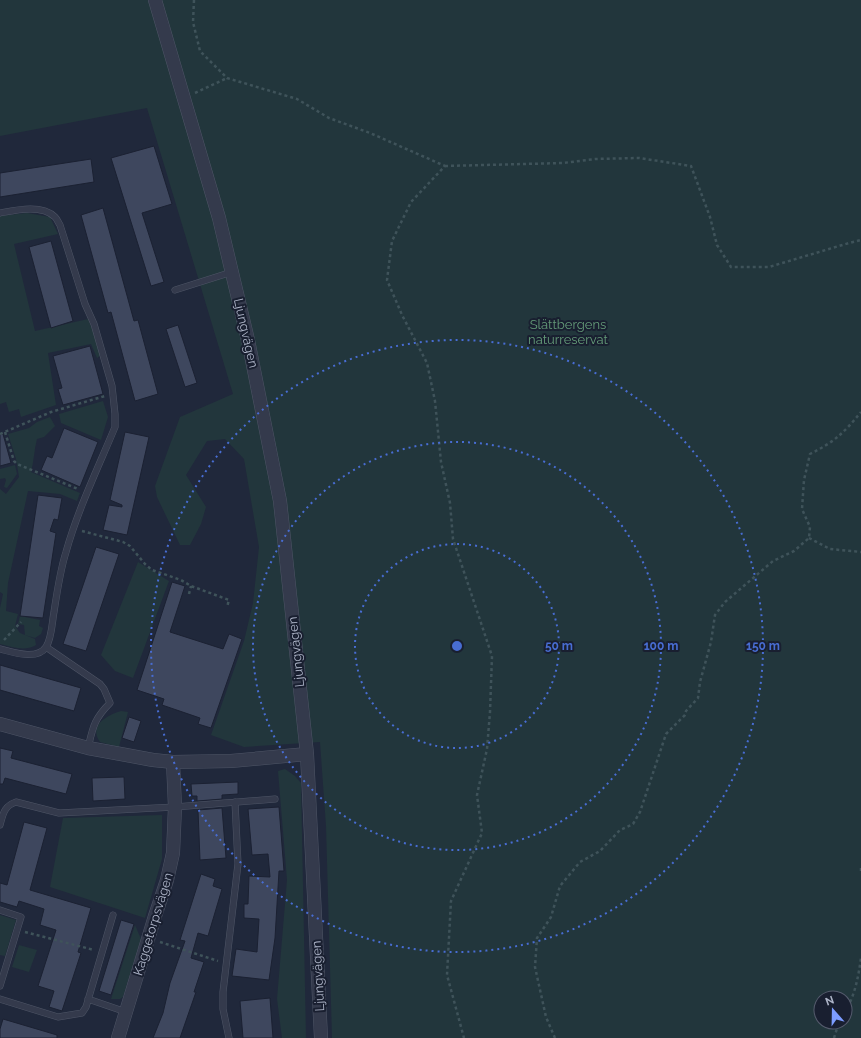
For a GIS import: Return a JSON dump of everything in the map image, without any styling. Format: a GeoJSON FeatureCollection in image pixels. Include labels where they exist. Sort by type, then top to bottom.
{"type":"FeatureCollection","features":[{"type":"Feature","properties":{"kind":"street","name":"Ljungvägen"},"geometry":{"type":"LineString","coordinates":[[155,0],[219,218],[248,340],[280,501],[307,754],[321,1038]]}},
{"type":"Feature","properties":{"kind":"street"},"geometry":{"type":"LineString","coordinates":[[0,724],[88,748],[153,760],[173,762],[231,761],[307,754]]}},
{"type":"Feature","properties":{"kind":"street","name":"Kaggetorpsvägen"},"geometry":{"type":"LineString","coordinates":[[118,1038],[167,880],[173,853],[175,807],[173,762]]}},
{"type":"Feature","properties":{"kind":"lane"},"geometry":{"type":"LineString","coordinates":[[0,214],[36,209],[47,212],[55,217],[60,225],[85,304],[94,324],[112,386],[116,414],[115,427],[73,529],[57,592],[46,648],[41,652],[34,654],[18,653],[0,648]]}},
{"type":"Feature","properties":{"kind":"lane"},"geometry":{"type":"LineString","coordinates":[[175,290],[232,272]]}},
{"type":"Feature","properties":{"kind":"lane"},"geometry":{"type":"LineString","coordinates":[[46,648],[100,684],[104,689],[110,703],[100,712],[93,724],[88,748]]}},
{"type":"Feature","properties":{"kind":"lane"},"geometry":{"type":"LineString","coordinates":[[0,825],[4,810],[10,804],[16,802],[59,813],[175,807],[275,799]]}},
{"type":"Feature","properties":{"kind":"lane"},"geometry":{"type":"LineString","coordinates":[[229,1038],[223,1009],[223,992],[238,864],[235,802]]}},
{"type":"Feature","properties":{"kind":"lane"},"geometry":{"type":"LineString","coordinates":[[0,910],[21,917],[0,986]]}},
{"type":"Feature","properties":{"kind":"lane"},"geometry":{"type":"LineString","coordinates":[[0,998],[58,1017],[82,1013],[86,1007],[113,915]]}},
{"type":"Feature","properties":{"kind":"lane"},"geometry":{"type":"LineString","coordinates":[[88,999],[126,1012]]}},
{"type":"Feature","properties":{"kind":"path"},"geometry":{"type":"LineString","coordinates":[[194,0],[193,22],[200,51],[227,78],[297,99],[329,118],[370,133],[445,166],[563,163],[595,159],[639,158],[691,166],[710,217],[717,246],[731,267],[770,267],[861,240]]}},
{"type":"Feature","properties":{"kind":"path"},"geometry":{"type":"LineString","coordinates":[[185,98],[227,78]]}},
{"type":"Feature","properties":{"kind":"path"},"geometry":{"type":"LineString","coordinates":[[445,166],[411,202],[392,241],[387,280],[402,315],[427,363],[435,401],[441,462],[450,503],[453,539],[492,656],[487,749],[477,795],[482,833],[451,901],[448,975],[464,1038]]}},
{"type":"Feature","properties":{"kind":"path"},"geometry":{"type":"LineString","coordinates":[[0,434],[51,412],[113,394]]}},
{"type":"Feature","properties":{"kind":"path"},"geometry":{"type":"LineString","coordinates":[[555,1038],[546,1017],[535,966],[537,938],[550,918],[560,886],[580,862],[600,851],[620,830],[633,824],[640,812],[666,734],[685,715],[686,711],[698,698],[700,682],[711,642],[715,616],[725,602],[773,561],[794,551],[809,538],[810,527],[802,509],[804,480],[810,454],[827,445],[847,430],[861,412]]}},
{"type":"Feature","properties":{"kind":"path"},"geometry":{"type":"LineString","coordinates":[[5,432],[14,461],[17,464],[88,493]]}},
{"type":"Feature","properties":{"kind":"path"},"geometry":{"type":"LineString","coordinates":[[73,529],[123,542],[130,546],[152,570],[181,580],[191,586],[229,600],[227,607]]}},
{"type":"Feature","properties":{"kind":"path"},"geometry":{"type":"LineString","coordinates":[[809,538],[830,550],[861,552]]}},
{"type":"Feature","properties":{"kind":"path"},"geometry":{"type":"LineString","coordinates":[[190,594],[191,586]]}},
{"type":"Feature","properties":{"kind":"path"},"geometry":{"type":"LineString","coordinates":[[0,645],[21,622]]}},
{"type":"Feature","properties":{"kind":"path"},"geometry":{"type":"LineString","coordinates":[[17,930],[102,952]]}},
{"type":"Feature","properties":{"kind":"path"},"geometry":{"type":"LineString","coordinates":[[148,938],[227,963]]}},
{"type":"Feature","properties":{"kind":"path"},"geometry":{"type":"LineString","coordinates":[[853,997],[859,978],[861,958]]}},
{"type":"Feature","properties":{"kind":"green space","name":"Slättbergens naturreservat"},"geometry":{"type":"Polygon","coordinates":[[[0,0],[861,0],[861,1038],[332,1038],[326,826],[320,742],[244,747],[211,735],[244,641],[253,603],[259,547],[244,459],[225,439],[207,441],[186,475],[206,507],[201,524],[190,545],[180,545],[157,497],[155,486],[180,417],[233,394],[147,108],[0,136],[0,0]]]}},
{"type":"Feature","properties":{"kind":"green space"},"geometry":{"type":"Polygon","coordinates":[[[27,213],[50,217],[58,234],[14,244],[35,331],[88,319],[101,355],[97,358],[91,344],[48,353],[56,405],[21,417],[19,409],[9,412],[6,402],[0,404],[0,216],[27,213]]]}},
{"type":"Feature","properties":{"kind":"green space"},"geometry":{"type":"Polygon","coordinates":[[[103,401],[108,417],[101,440],[61,423],[59,414],[103,401]]]}},
{"type":"Feature","properties":{"kind":"green space"},"geometry":{"type":"Polygon","coordinates":[[[50,417],[55,426],[44,437],[37,439],[31,472],[80,493],[77,501],[60,494],[28,491],[8,583],[6,611],[18,614],[15,626],[20,633],[35,639],[36,645],[23,649],[0,644],[0,608],[3,594],[0,592],[0,489],[6,494],[19,477],[16,459],[8,434],[29,428],[37,422],[50,417]]]}},
{"type":"Feature","properties":{"kind":"green space"},"geometry":{"type":"Polygon","coordinates":[[[15,465],[17,474],[7,488],[4,487],[6,480],[5,478],[0,479],[0,469],[15,465]]]}},
{"type":"Feature","properties":{"kind":"green space"},"geometry":{"type":"Polygon","coordinates":[[[138,562],[169,581],[133,678],[115,671],[101,655],[138,562]]]}},
{"type":"Feature","properties":{"kind":"green space"},"geometry":{"type":"Polygon","coordinates":[[[20,616],[40,620],[39,626],[43,628],[41,634],[35,638],[25,635],[24,625],[18,624],[20,616]]]}},
{"type":"Feature","properties":{"kind":"green space"},"geometry":{"type":"Polygon","coordinates":[[[121,711],[128,712],[119,747],[100,742],[96,731],[98,726],[105,718],[121,711]]]}},
{"type":"Feature","properties":{"kind":"green space"},"geometry":{"type":"Polygon","coordinates":[[[285,769],[295,776],[301,783],[306,1038],[282,1038],[277,999],[287,880],[278,771],[285,769]]]}},
{"type":"Feature","properties":{"kind":"green space"},"geometry":{"type":"Polygon","coordinates":[[[162,815],[162,859],[145,918],[50,887],[63,818],[162,815]]]}},
{"type":"Feature","properties":{"kind":"green space"},"geometry":{"type":"Polygon","coordinates":[[[0,915],[16,920],[5,956],[0,955],[0,915]]]}},
{"type":"Feature","properties":{"kind":"green space"},"geometry":{"type":"Polygon","coordinates":[[[135,925],[141,939],[123,997],[120,999],[111,999],[135,925]]]}},
{"type":"Feature","properties":{"kind":"green space"},"geometry":{"type":"Polygon","coordinates":[[[19,945],[37,950],[29,972],[12,967],[19,945]]]}},
{"type":"Feature","properties":{"kind":"building"},"geometry":{"type":"Polygon","coordinates":[[[154,146],[172,204],[142,213],[164,282],[151,286],[111,158],[154,146]]]}},
{"type":"Feature","properties":{"kind":"building"},"geometry":{"type":"Polygon","coordinates":[[[91,159],[94,182],[0,197],[0,173],[91,159]]]}},
{"type":"Feature","properties":{"kind":"building"},"geometry":{"type":"Polygon","coordinates":[[[103,208],[134,321],[138,320],[158,394],[135,401],[111,312],[108,313],[81,215],[103,208]]]}},
{"type":"Feature","properties":{"kind":"building"},"geometry":{"type":"Polygon","coordinates":[[[51,241],[73,321],[51,328],[29,247],[51,241]]]}},
{"type":"Feature","properties":{"kind":"building"},"geometry":{"type":"Polygon","coordinates":[[[178,325],[197,383],[185,387],[166,329],[178,325]]]}},
{"type":"Feature","properties":{"kind":"building"},"geometry":{"type":"Polygon","coordinates":[[[90,346],[103,394],[63,405],[58,389],[62,388],[53,356],[90,346]]]}},
{"type":"Feature","properties":{"kind":"building"},"geometry":{"type":"Polygon","coordinates":[[[64,428],[98,442],[80,487],[41,470],[47,456],[52,458],[64,428]]]}},
{"type":"Feature","properties":{"kind":"building"},"geometry":{"type":"Polygon","coordinates":[[[125,432],[149,437],[127,535],[103,530],[109,505],[122,507],[122,505],[110,500],[125,432]]]}},
{"type":"Feature","properties":{"kind":"building"},"geometry":{"type":"Polygon","coordinates":[[[0,434],[3,434],[11,463],[0,466],[0,434]]]}},
{"type":"Feature","properties":{"kind":"building"},"geometry":{"type":"Polygon","coordinates":[[[38,495],[62,498],[58,520],[54,519],[50,531],[56,533],[43,618],[20,616],[38,495]]]}},
{"type":"Feature","properties":{"kind":"building"},"geometry":{"type":"Polygon","coordinates":[[[96,547],[119,554],[86,651],[63,644],[96,547]]]}},
{"type":"Feature","properties":{"kind":"building"},"geometry":{"type":"Polygon","coordinates":[[[172,582],[185,586],[170,632],[223,649],[229,634],[242,639],[211,728],[198,724],[200,718],[162,705],[164,699],[137,690],[172,582]]]}},
{"type":"Feature","properties":{"kind":"building"},"geometry":{"type":"Polygon","coordinates":[[[0,665],[81,688],[74,711],[0,690],[0,665]]]}},
{"type":"Feature","properties":{"kind":"building"},"geometry":{"type":"Polygon","coordinates":[[[129,717],[141,721],[134,742],[122,738],[129,717]]]}},
{"type":"Feature","properties":{"kind":"building"},"geometry":{"type":"Polygon","coordinates":[[[0,748],[13,751],[11,758],[72,774],[66,794],[5,778],[3,784],[0,784],[0,748]]]}},
{"type":"Feature","properties":{"kind":"building"},"geometry":{"type":"Polygon","coordinates":[[[124,777],[125,799],[93,801],[92,778],[124,777]]]}},
{"type":"Feature","properties":{"kind":"building"},"geometry":{"type":"Polygon","coordinates":[[[238,782],[238,794],[222,795],[222,799],[197,801],[197,796],[192,796],[191,784],[238,782]]]}},
{"type":"Feature","properties":{"kind":"building"},"geometry":{"type":"Polygon","coordinates":[[[279,807],[284,871],[279,871],[275,938],[269,980],[232,976],[236,949],[257,952],[259,919],[244,918],[244,904],[248,904],[249,876],[270,877],[268,854],[252,855],[248,809],[279,807]]]}},
{"type":"Feature","properties":{"kind":"building"},"geometry":{"type":"Polygon","coordinates":[[[222,808],[226,858],[200,860],[198,810],[222,808]]]}},
{"type":"Feature","properties":{"kind":"building"},"geometry":{"type":"Polygon","coordinates":[[[24,822],[47,828],[30,890],[91,908],[78,952],[81,953],[62,1011],[49,1007],[54,991],[38,986],[56,930],[40,925],[44,909],[19,901],[17,907],[0,902],[0,883],[7,885],[24,822]]]}},
{"type":"Feature","properties":{"kind":"building"},"geometry":{"type":"Polygon","coordinates":[[[201,874],[215,879],[213,886],[222,889],[208,936],[198,933],[191,958],[204,962],[194,992],[196,992],[180,1038],[153,1038],[163,1013],[170,983],[185,941],[180,940],[201,874]]]}},
{"type":"Feature","properties":{"kind":"building"},"geometry":{"type":"Polygon","coordinates":[[[121,920],[134,924],[111,995],[99,991],[121,920]]]}},
{"type":"Feature","properties":{"kind":"building"},"geometry":{"type":"Polygon","coordinates":[[[270,998],[273,1038],[243,1038],[240,1001],[270,998]]]}},
{"type":"Feature","properties":{"kind":"building"},"geometry":{"type":"Polygon","coordinates":[[[3,1019],[57,1035],[57,1038],[0,1038],[0,1029],[3,1019]]]}}]}
